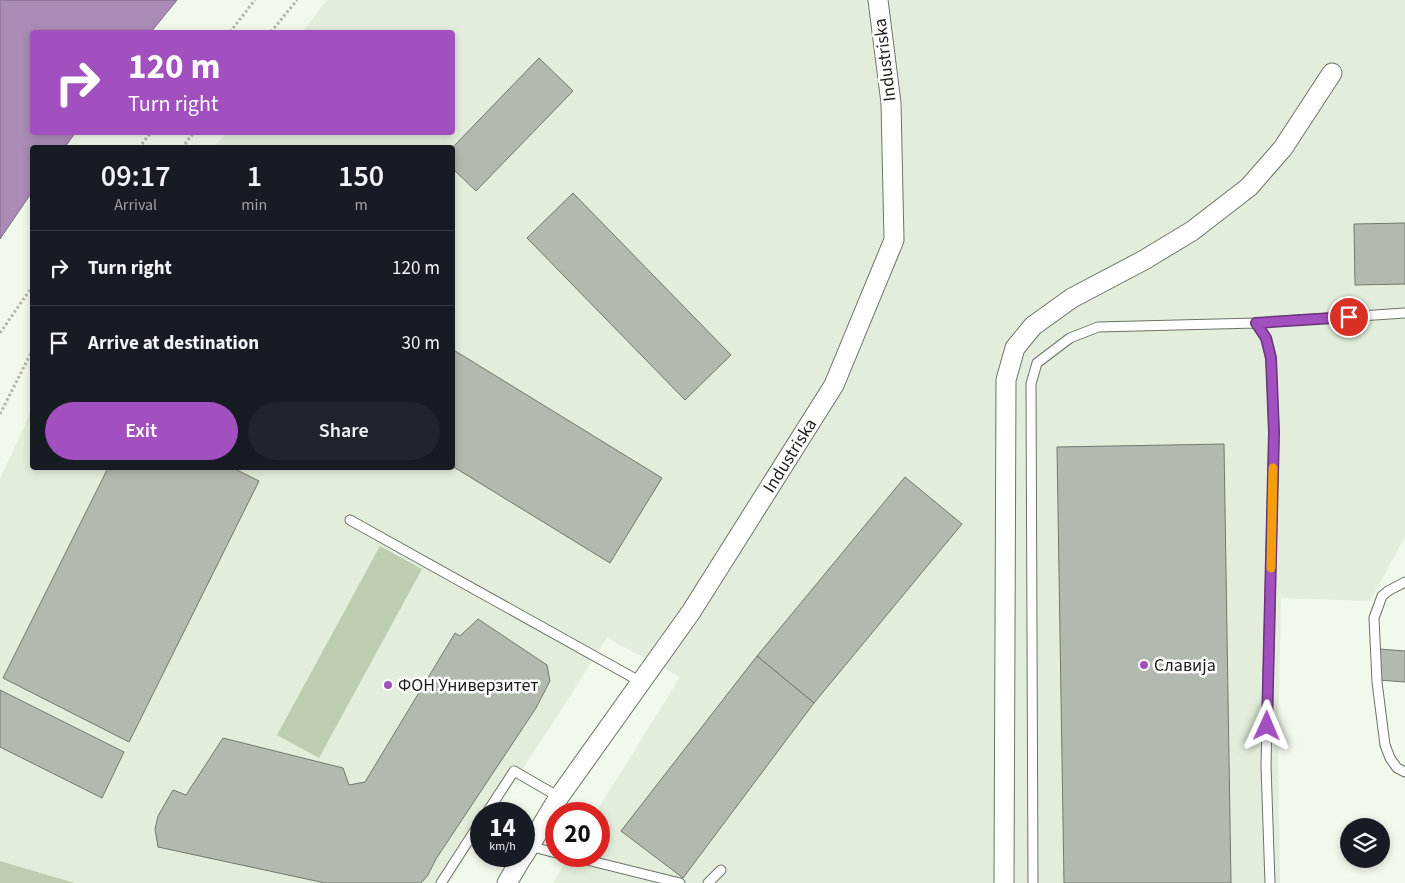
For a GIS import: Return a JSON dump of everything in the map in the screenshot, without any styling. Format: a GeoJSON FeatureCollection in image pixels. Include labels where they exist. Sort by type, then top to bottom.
{"type":"FeatureCollection","features":[{"type":"Feature","properties":{"kind":"street","name":"Industriska"},"geometry":{"type":"LineString","coordinates":[[535,837],[559,797],[691,612],[834,386],[894,240],[891,103],[878,0]]}},
{"type":"Feature","properties":{"kind":"street"},"geometry":{"type":"LineString","coordinates":[[1004,883],[1006,380],[1014,348],[1033,326],[1072,298],[1144,260],[1192,231],[1249,187],[1283,148],[1332,73]]}},
{"type":"Feature","properties":{"kind":"street","name":"Industriska"},"geometry":{"type":"LineString","coordinates":[[507,883],[517,867]]}},
{"type":"Feature","properties":{"kind":"lane"},"geometry":{"type":"LineString","coordinates":[[1033,883],[1031,384],[1037,363],[1070,338],[1098,327],[1256,323],[1405,314]]}},
{"type":"Feature","properties":{"kind":"lane"},"geometry":{"type":"LineString","coordinates":[[1256,323],[1266,338],[1271,358],[1274,432],[1266,766],[1270,883]]}},
{"type":"Feature","properties":{"kind":"lane"},"geometry":{"type":"LineString","coordinates":[[350,520],[641,682]]}},
{"type":"Feature","properties":{"kind":"lane"},"geometry":{"type":"LineString","coordinates":[[1405,582],[1382,596],[1374,618],[1377,682],[1385,744],[1394,763],[1405,772]]}},
{"type":"Feature","properties":{"kind":"lane"},"geometry":{"type":"LineString","coordinates":[[494,802],[514,771],[559,797]]}},
{"type":"Feature","properties":{"kind":"lane"},"geometry":{"type":"LineString","coordinates":[[441,883],[470,838]]}},
{"type":"Feature","properties":{"kind":"lane"},"geometry":{"type":"LineString","coordinates":[[610,866],[680,883]]}},
{"type":"Feature","properties":{"kind":"lane"},"geometry":{"type":"LineString","coordinates":[[708,883],[720,870]]}},
{"type":"Feature","properties":{"kind":"path"},"geometry":{"type":"LineString","coordinates":[[232,30],[255,0]]}},
{"type":"Feature","properties":{"kind":"path"},"geometry":{"type":"LineString","coordinates":[[273,30],[296,0]]}},
{"type":"Feature","properties":{"kind":"path"},"geometry":{"type":"LineString","coordinates":[[0,333],[30,290]]}},
{"type":"Feature","properties":{"kind":"path"},"geometry":{"type":"LineString","coordinates":[[0,414],[30,355]]}},
{"type":"Feature","properties":{"kind":"shaded area"},"geometry":{"type":"Polygon","coordinates":[[[0,0],[177,0],[153,30],[30,30],[30,135],[74,135],[66,145],[30,145],[30,195],[0,239],[0,0]]]}},
{"type":"Feature","properties":{"kind":"shaded area"},"geometry":{"type":"Polygon","coordinates":[[[327,0],[1405,0],[1405,537],[1370,601],[1281,598],[1278,736],[1280,883],[553,883],[562,867],[610,867],[610,802],[602,802],[680,677],[607,638],[502,802],[470,802],[470,850],[449,883],[75,883],[0,861],[0,479],[30,413],[30,470],[455,470],[455,145],[216,145],[224,135],[455,135],[455,30],[304,30],[327,0]]]}},
{"type":"Feature","properties":{"kind":"shaded area"},"geometry":{"type":"Polygon","coordinates":[[[380,546],[422,569],[319,758],[277,735],[380,546]]]}},
{"type":"Feature","properties":{"kind":"shaded area"},"geometry":{"type":"Polygon","coordinates":[[[0,861],[75,883],[0,883],[0,861]]]}},
{"type":"Feature","properties":{"kind":"building"},"geometry":{"type":"Polygon","coordinates":[[[539,58],[573,91],[476,191],[455,171],[455,145],[539,58]]]}},
{"type":"Feature","properties":{"kind":"building"},"geometry":{"type":"Polygon","coordinates":[[[573,193],[731,355],[685,400],[527,238],[573,193]]]}},
{"type":"Feature","properties":{"kind":"building"},"geometry":{"type":"Polygon","coordinates":[[[1405,223],[1405,284],[1355,285],[1354,224],[1405,223]]]}},
{"type":"Feature","properties":{"kind":"building"},"geometry":{"type":"Polygon","coordinates":[[[455,351],[662,478],[610,563],[455,468],[455,351]]]}},
{"type":"Feature","properties":{"kind":"building","name":"Славија"},"geometry":{"type":"Polygon","coordinates":[[[1224,444],[1231,883],[1064,883],[1057,447],[1224,444]]]}},
{"type":"Feature","properties":{"kind":"building"},"geometry":{"type":"Polygon","coordinates":[[[107,470],[237,470],[259,481],[129,742],[3,678],[107,470]]]}},
{"type":"Feature","properties":{"kind":"building"},"geometry":{"type":"Polygon","coordinates":[[[905,477],[962,524],[814,703],[757,656],[905,477]]]}},
{"type":"Feature","properties":{"kind":"building"},"geometry":{"type":"Polygon","coordinates":[[[478,619],[547,665],[550,681],[536,708],[474,802],[470,802],[470,808],[436,859],[428,875],[421,883],[325,883],[158,847],[155,829],[158,816],[173,790],[186,795],[223,738],[343,768],[349,785],[365,782],[455,633],[460,636],[478,619]]]}},
{"type":"Feature","properties":{"kind":"building"},"geometry":{"type":"Polygon","coordinates":[[[1380,649],[1405,651],[1405,682],[1378,680],[1380,649]]]}},
{"type":"Feature","properties":{"kind":"building"},"geometry":{"type":"Polygon","coordinates":[[[757,656],[814,703],[683,878],[621,831],[757,656]]]}},
{"type":"Feature","properties":{"kind":"building"},"geometry":{"type":"Polygon","coordinates":[[[0,690],[124,752],[102,798],[0,747],[0,690]]]}},
{"type":"Feature","properties":{"kind":"slow traffic"},"geometry":{"type":"LineString","coordinates":[[1271,568],[1273,468]]}},
{"type":"Feature","properties":{"kind":"place","name":"Славија"},"geometry":{"type":"Point","coordinates":[1144,665]}},
{"type":"Feature","properties":{"kind":"place","name":"ФОН Универзитет"},"geometry":{"type":"Point","coordinates":[388,685]}},
{"type":"Feature","properties":{"kind":"route"},"geometry":{"type":"LineString","coordinates":[[1267,726],[1274,432],[1271,358],[1266,338],[1256,323],[1349,317]]}}]}
